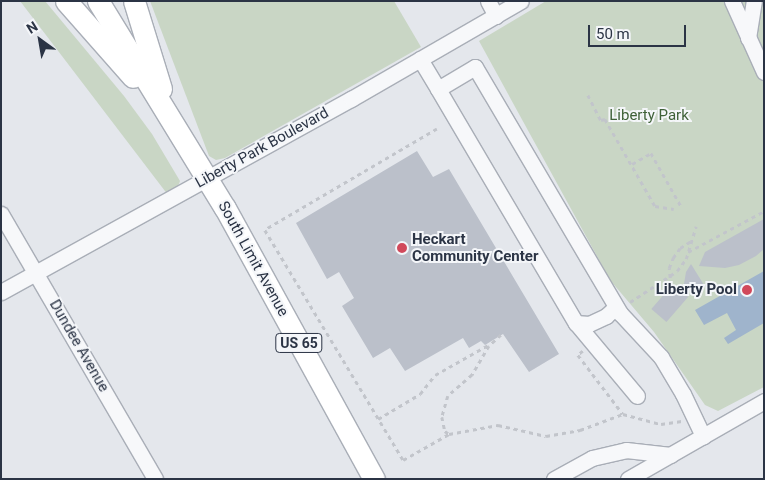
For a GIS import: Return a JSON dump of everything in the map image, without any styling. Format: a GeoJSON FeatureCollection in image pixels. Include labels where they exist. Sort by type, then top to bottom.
{"type":"FeatureCollection","features":[{"type":"Feature","properties":{"kind":"highway"},"geometry":{"type":"LineString","coordinates":[[66,1],[171,120]]}},
{"type":"Feature","properties":{"kind":"highway","name":"US 65"},"geometry":{"type":"LineString","coordinates":[[98,1],[171,120]]}},
{"type":"Feature","properties":{"kind":"highway"},"geometry":{"type":"LineString","coordinates":[[134,1],[171,120]]}},
{"type":"Feature","properties":{"kind":"highway","name":"South Limit Avenue"},"geometry":{"type":"LineString","coordinates":[[171,120],[208,178],[374,479]]}},
{"type":"Feature","properties":{"kind":"street"},"geometry":{"type":"LineString","coordinates":[[488,1],[496,16]]}},
{"type":"Feature","properties":{"kind":"street","name":"Liberty Park Boulevard"},"geometry":{"type":"LineString","coordinates":[[1,292],[208,178],[521,1]]}},
{"type":"Feature","properties":{"kind":"street"},"geometry":{"type":"LineString","coordinates":[[732,1],[764,72]]}},
{"type":"Feature","properties":{"kind":"street"},"geometry":{"type":"LineString","coordinates":[[748,38],[754,1]]}},
{"type":"Feature","properties":{"kind":"street"},"geometry":{"type":"LineString","coordinates":[[420,59],[576,323],[637,396]]}},
{"type":"Feature","properties":{"kind":"street"},"geometry":{"type":"LineString","coordinates":[[438,89],[475,67],[623,305],[661,357],[683,394],[704,436]]}},
{"type":"Feature","properties":{"kind":"street","name":"Dundee Avenue"},"geometry":{"type":"LineString","coordinates":[[1,214],[155,479]]}},
{"type":"Feature","properties":{"kind":"street"},"geometry":{"type":"LineString","coordinates":[[576,323],[589,324],[623,305]]}},
{"type":"Feature","properties":{"kind":"street"},"geometry":{"type":"LineString","coordinates":[[628,479],[764,401]]}},
{"type":"Feature","properties":{"kind":"street"},"geometry":{"type":"LineString","coordinates":[[554,479],[592,458],[626,450],[671,455]]}},
{"type":"Feature","properties":{"kind":"path"},"geometry":{"type":"LineString","coordinates":[[588,96],[601,120],[606,119],[655,206],[674,209]]}},
{"type":"Feature","properties":{"kind":"path"},"geometry":{"type":"LineString","coordinates":[[437,129],[265,230],[403,460],[449,434],[498,425],[546,436],[580,430],[624,414]]}},
{"type":"Feature","properties":{"kind":"path"},"geometry":{"type":"LineString","coordinates":[[632,164],[651,153],[681,206]]}},
{"type":"Feature","properties":{"kind":"path"},"geometry":{"type":"LineString","coordinates":[[688,252],[764,210]]}},
{"type":"Feature","properties":{"kind":"path"},"geometry":{"type":"LineString","coordinates":[[623,305],[653,286],[670,278],[686,259],[696,227]]}},
{"type":"Feature","properties":{"kind":"path"},"geometry":{"type":"LineString","coordinates":[[670,278],[669,268],[672,258],[680,248],[692,240]]}},
{"type":"Feature","properties":{"kind":"path"},"geometry":{"type":"LineString","coordinates":[[449,434],[445,430],[442,418],[448,396],[472,375],[489,346],[501,335]]}},
{"type":"Feature","properties":{"kind":"path"},"geometry":{"type":"LineString","coordinates":[[378,419],[420,394],[435,375],[495,341]]}},
{"type":"Feature","properties":{"kind":"green space"},"geometry":{"type":"Polygon","coordinates":[[[20,1],[45,1],[124,96],[152,134],[180,181],[177,189],[168,195],[20,1]]]}},
{"type":"Feature","properties":{"kind":"green space"},"geometry":{"type":"Polygon","coordinates":[[[150,1],[394,1],[421,47],[225,158],[216,160],[209,156],[150,1]]]}},
{"type":"Feature","properties":{"kind":"green space","name":"Liberty Park"},"geometry":{"type":"Polygon","coordinates":[[[546,1],[764,1],[764,387],[718,411],[705,405],[654,332],[610,280],[479,41],[546,1]]]}},
{"type":"Feature","properties":{"kind":"water","name":"Liberty Pool"},"geometry":{"type":"Polygon","coordinates":[[[764,271],[764,323],[728,344],[724,338],[736,330],[727,313],[704,325],[695,310],[764,271]]]}},
{"type":"Feature","properties":{"kind":"building","name":"Heckart Community Center"},"geometry":{"type":"Polygon","coordinates":[[[417,151],[433,177],[449,169],[559,354],[529,372],[503,334],[485,345],[481,341],[469,348],[463,338],[405,371],[390,348],[373,358],[342,306],[354,298],[339,272],[327,279],[296,223],[417,151]]]}},
{"type":"Feature","properties":{"kind":"building"},"geometry":{"type":"Polygon","coordinates":[[[764,219],[764,249],[756,256],[739,265],[725,268],[699,266],[705,252],[764,219]]]}},
{"type":"Feature","properties":{"kind":"building"},"geometry":{"type":"Polygon","coordinates":[[[691,264],[704,285],[684,284],[686,272],[691,264]]]}},
{"type":"Feature","properties":{"kind":"building"},"geometry":{"type":"Polygon","coordinates":[[[673,284],[688,297],[666,322],[651,309],[673,284]]]}},
{"type":"Feature","properties":{"kind":"place","name":"Heckart Community Center"},"geometry":{"type":"Point","coordinates":[402,248]}},
{"type":"Feature","properties":{"kind":"place","name":"Liberty Pool"},"geometry":{"type":"Point","coordinates":[747,290]}}]}
